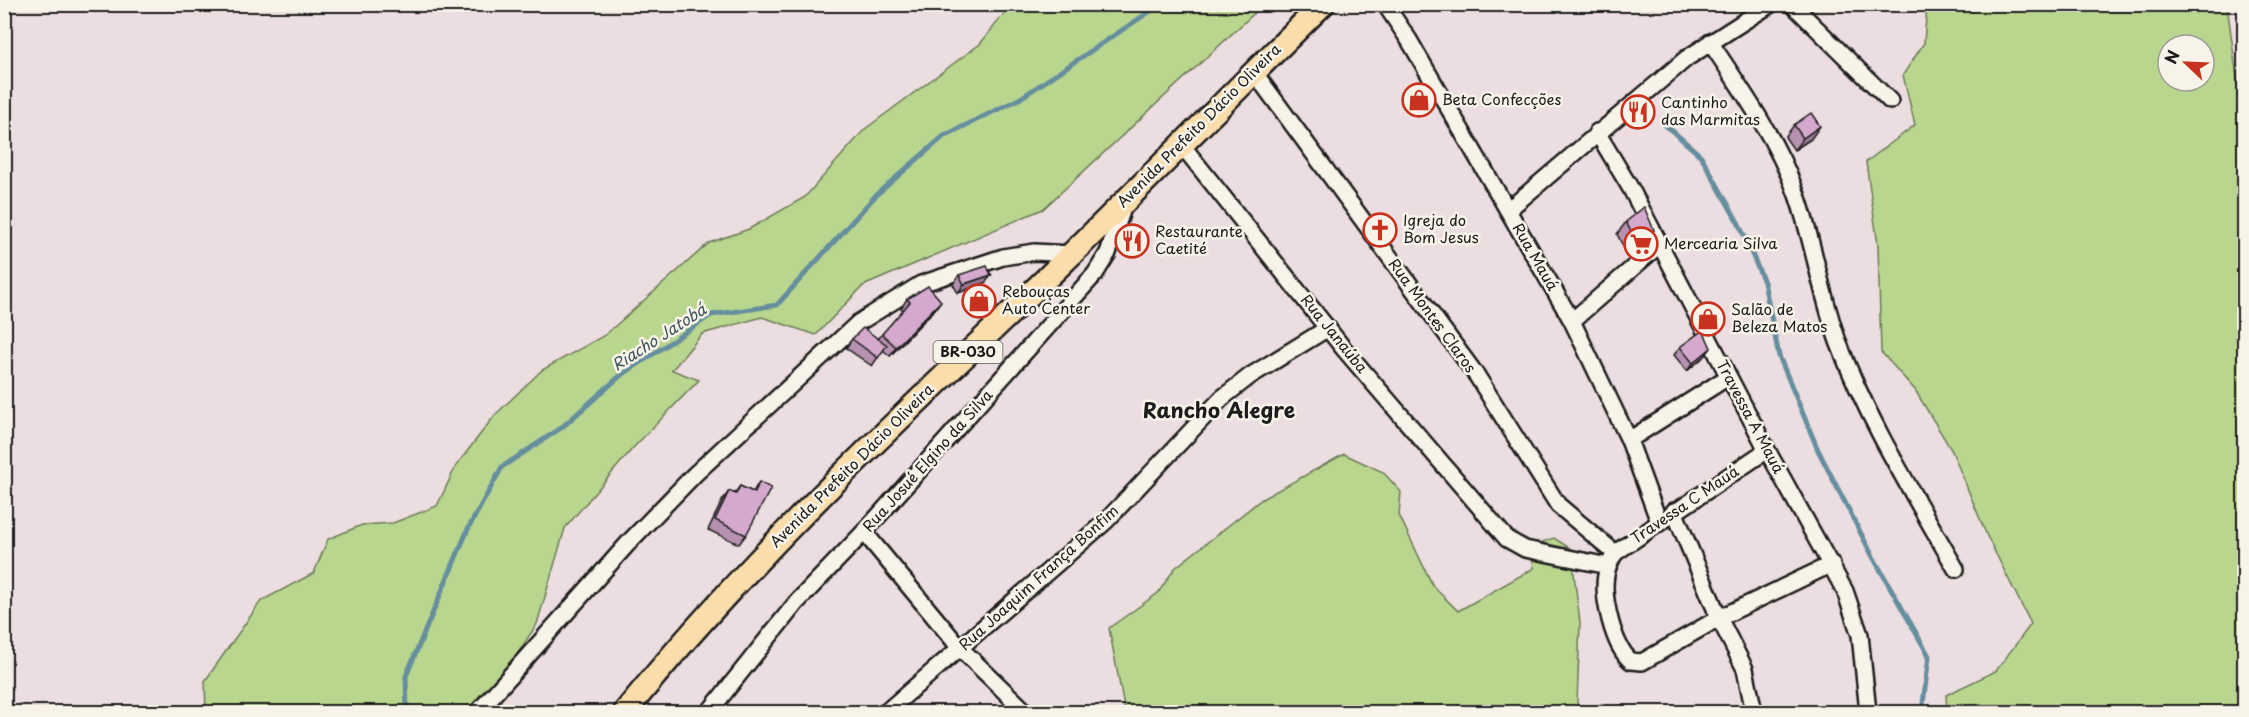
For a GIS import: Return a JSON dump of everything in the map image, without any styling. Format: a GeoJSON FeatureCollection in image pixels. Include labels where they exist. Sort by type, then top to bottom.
{"type":"FeatureCollection","features":[{"type":"Feature","properties":{"kind":"main road","name":"Avenida Prefeito Dácio Oliveira"},"geometry":{"type":"LineString","coordinates":[[625,712],[731,587],[919,398],[1071,255],[1323,4]]}},
{"type":"Feature","properties":{"kind":"street","name":"Rua Mauá"},"geometry":{"type":"LineString","coordinates":[[1385,4],[1409,40],[1572,321],[1629,440],[1659,522]]}},
{"type":"Feature","properties":{"kind":"street"},"geometry":{"type":"LineString","coordinates":[[1508,210],[1597,132],[1710,42],[1771,4]]}},
{"type":"Feature","properties":{"kind":"street"},"geometry":{"type":"LineString","coordinates":[[1792,4],[1890,101]]}},
{"type":"Feature","properties":{"kind":"street"},"geometry":{"type":"LineString","coordinates":[[1710,42],[1746,95],[1776,149],[1796,193],[1838,342],[1857,387],[1880,436],[1956,569]]}},
{"type":"Feature","properties":{"kind":"street","name":"Rua Montes Claros"},"geometry":{"type":"LineString","coordinates":[[1254,72],[1477,376],[1558,505],[1612,559]]}},
{"type":"Feature","properties":{"kind":"street","name":"Travessa A Mauá"},"geometry":{"type":"LineString","coordinates":[[1597,132],[1631,189],[1767,450],[1832,564],[1853,609],[1860,635],[1868,712]]}},
{"type":"Feature","properties":{"kind":"street","name":"Rua Janaúba"},"geometry":{"type":"LineString","coordinates":[[1181,144],[1328,328],[1490,522],[1507,539],[1525,549],[1612,559]]}},
{"type":"Feature","properties":{"kind":"street","name":"Rua Josué Elgino da Silva"},"geometry":{"type":"LineString","coordinates":[[709,712],[796,603],[864,532],[1095,274],[1108,253],[1126,198]]}},
{"type":"Feature","properties":{"kind":"street"},"geometry":{"type":"LineString","coordinates":[[1572,321],[1660,244]]}},
{"type":"Feature","properties":{"kind":"street"},"geometry":{"type":"LineString","coordinates":[[478,712],[631,540],[695,474],[858,323],[921,284],[1003,256],[1034,252],[1071,255]]}},
{"type":"Feature","properties":{"kind":"street","name":"Rua Joaquim França Bonfim"},"geometry":{"type":"LineString","coordinates":[[886,712],[1106,521],[1222,398],[1250,376],[1328,328]]}},
{"type":"Feature","properties":{"kind":"street"},"geometry":{"type":"LineString","coordinates":[[1629,440],[1728,377]]}},
{"type":"Feature","properties":{"kind":"street","name":"Travessa C Mauá"},"geometry":{"type":"LineString","coordinates":[[1612,559],[1674,511],[1767,450]]}},
{"type":"Feature","properties":{"kind":"street"},"geometry":{"type":"LineString","coordinates":[[1674,511],[1719,618],[1745,669],[1754,712]]}},
{"type":"Feature","properties":{"kind":"street"},"geometry":{"type":"LineString","coordinates":[[864,532],[960,648],[1026,712]]}},
{"type":"Feature","properties":{"kind":"street"},"geometry":{"type":"LineString","coordinates":[[1612,559],[1606,599],[1621,650],[1631,661],[1638,663],[1719,618],[1832,564]]}},
{"type":"Feature","properties":{"kind":"green space"},"geometry":{"type":"Polygon","coordinates":[[[1011,5],[1263,5],[1043,209],[863,286],[816,335],[762,317],[702,334],[672,370],[699,380],[633,448],[565,528],[537,624],[479,712],[206,712],[205,681],[261,601],[314,573],[328,539],[362,525],[393,523],[437,506],[456,466],[495,415],[542,370],[605,335],[709,243],[749,229],[805,197],[865,129],[980,44],[1011,5]]]}},
{"type":"Feature","properties":{"kind":"green space"},"geometry":{"type":"Polygon","coordinates":[[[1927,5],[2227,5],[2244,130],[2244,712],[1947,712],[1946,695],[1996,671],[2031,624],[1987,536],[1952,451],[1915,390],[1881,352],[1878,245],[1866,162],[1915,125],[1903,75],[1924,43],[1927,5]]]}},
{"type":"Feature","properties":{"kind":"green space"},"geometry":{"type":"Polygon","coordinates":[[[1344,454],[1383,472],[1401,492],[1399,515],[1433,586],[1458,611],[1534,568],[1531,546],[1554,538],[1571,549],[1580,623],[1577,703],[1580,712],[1125,712],[1109,628],[1158,593],[1175,568],[1262,499],[1344,454]]]}},
{"type":"Feature","properties":{"kind":"building"},"geometry":{"type":"Polygon","coordinates":[[[1811,113],[1820,126],[1803,138],[1794,125],[1811,113]]]}},
{"type":"Feature","properties":{"kind":"building"},"geometry":{"type":"Polygon","coordinates":[[[1644,207],[1654,230],[1637,243],[1626,222],[1644,207]]]}},
{"type":"Feature","properties":{"kind":"building"},"geometry":{"type":"Polygon","coordinates":[[[987,266],[991,275],[964,284],[959,275],[987,266]]]}},
{"type":"Feature","properties":{"kind":"building"},"geometry":{"type":"Polygon","coordinates":[[[928,286],[941,301],[896,347],[882,334],[910,302],[907,299],[928,286]]]}},
{"type":"Feature","properties":{"kind":"building"},"geometry":{"type":"Polygon","coordinates":[[[863,328],[887,345],[878,358],[852,339],[863,328]]]}},
{"type":"Feature","properties":{"kind":"building"},"geometry":{"type":"Polygon","coordinates":[[[1703,330],[1711,348],[1693,363],[1680,347],[1703,330]]]}},
{"type":"Feature","properties":{"kind":"building"},"geometry":{"type":"Polygon","coordinates":[[[759,482],[771,488],[746,535],[715,520],[729,491],[736,494],[740,486],[755,493],[759,482]]]}},
{"type":"Feature","properties":{"kind":"waterway","name":"Riacho Jatobá"},"geometry":{"type":"LineString","coordinates":[[407,712],[406,676],[468,529],[502,467],[561,428],[619,377],[711,315],[777,305],[877,194],[944,136],[1019,99],[1161,4]]}},
{"type":"Feature","properties":{"kind":"waterway"},"geometry":{"type":"LineString","coordinates":[[1662,122],[1701,156],[1739,224],[1764,282],[1779,356],[1818,450],[1872,555],[1929,656],[1922,712]]}},
{"type":"Feature","properties":{"kind":"place","name":"Beta Confecções"},"geometry":{"type":"Point","coordinates":[1419,100]}},
{"type":"Feature","properties":{"kind":"place","name":"Cantinho das Marmitas"},"geometry":{"type":"Point","coordinates":[1638,112]}},
{"type":"Feature","properties":{"kind":"place","name":"Igreja do Bom Jesus"},"geometry":{"type":"Point","coordinates":[1380,230]}},
{"type":"Feature","properties":{"kind":"place","name":"Restaurante Caetité"},"geometry":{"type":"Point","coordinates":[1132,241]}},
{"type":"Feature","properties":{"kind":"place","name":"Mercearia Silva"},"geometry":{"type":"Point","coordinates":[1641,244]}},
{"type":"Feature","properties":{"kind":"place","name":"Rebouças Auto Center"},"geometry":{"type":"Point","coordinates":[979,301]}},
{"type":"Feature","properties":{"kind":"place","name":"Salão de Beleza Matos"},"geometry":{"type":"Point","coordinates":[1708,319]}},
{"type":"Feature","properties":{"kind":"district","name":"Rancho Alegre"},"geometry":{"type":"Point","coordinates":[1219,411]}}]}
